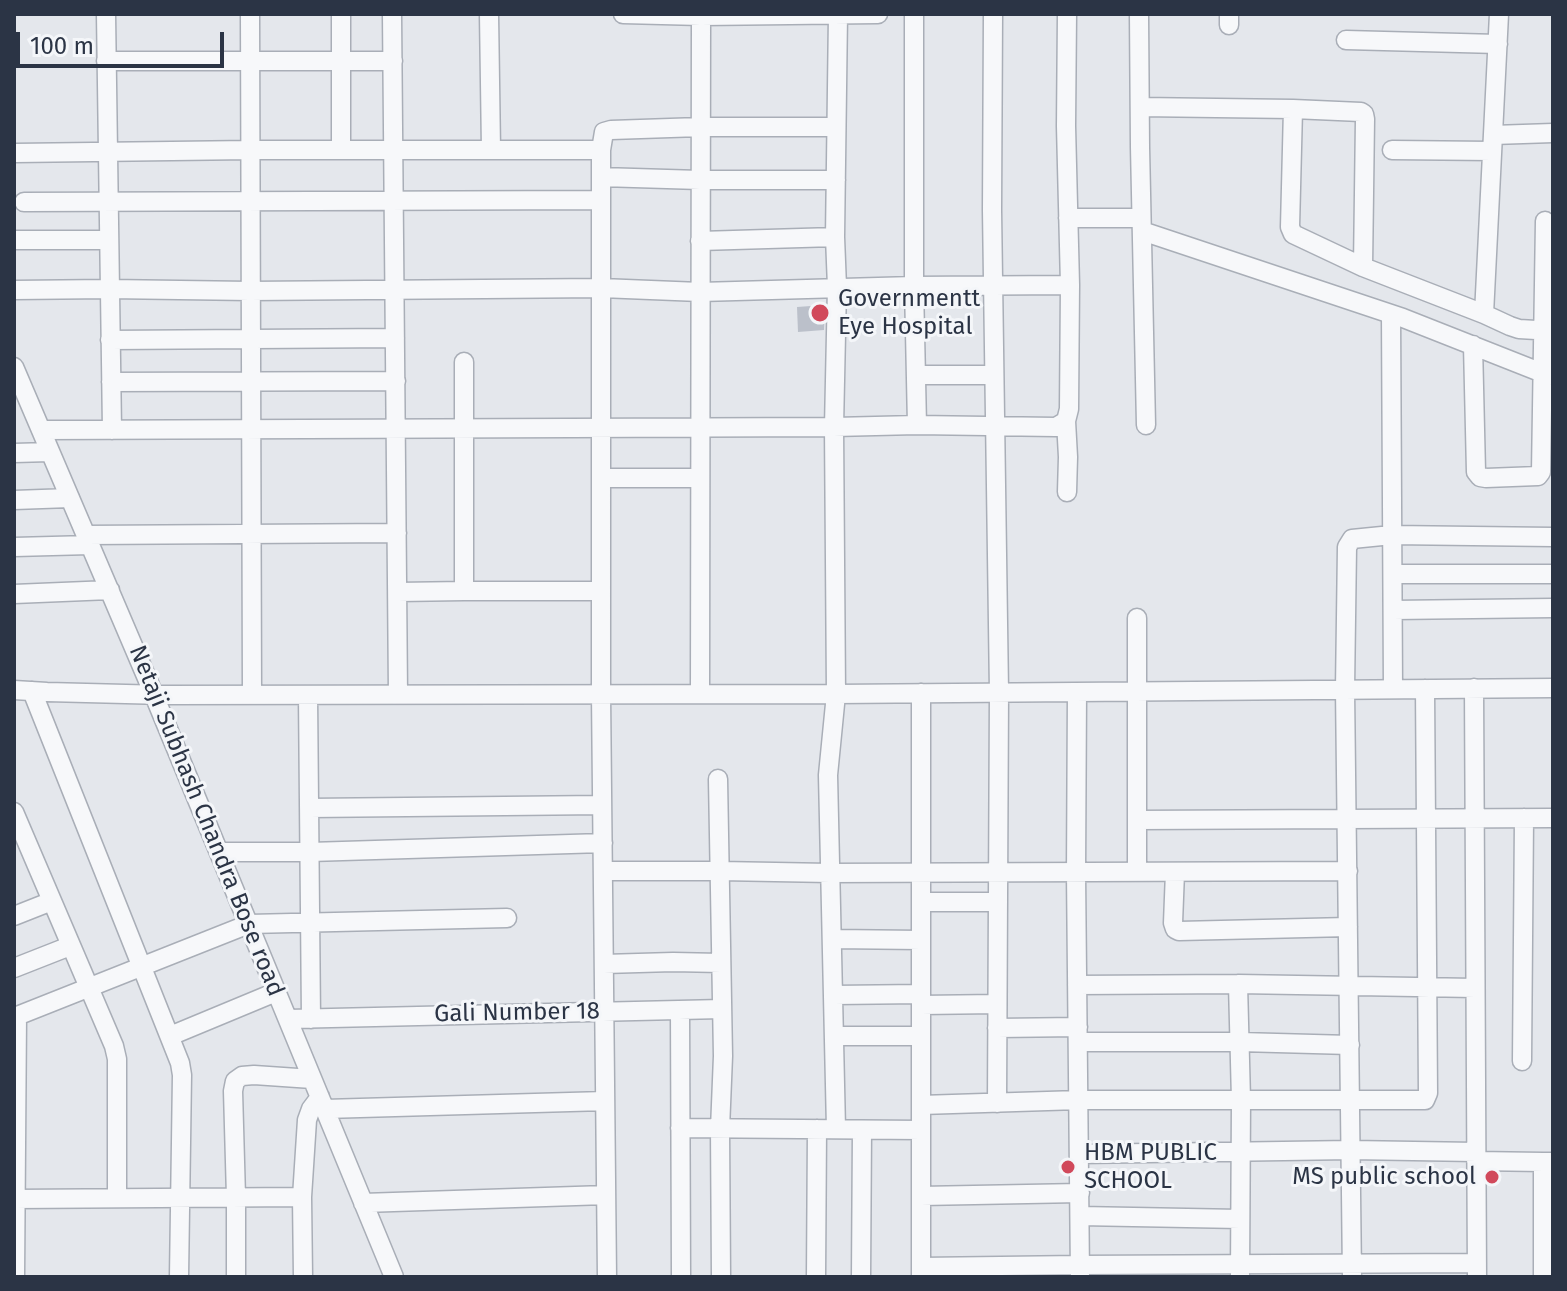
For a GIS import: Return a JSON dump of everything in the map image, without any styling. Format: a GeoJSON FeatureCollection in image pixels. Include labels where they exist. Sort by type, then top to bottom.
{"type":"FeatureCollection","features":[{"type":"Feature","properties":{"kind":"street"},"geometry":{"type":"LineString","coordinates":[[106,14],[112,430]]}},
{"type":"Feature","properties":{"kind":"street"},"geometry":{"type":"LineString","coordinates":[[250,14],[252,695]]}},
{"type":"Feature","properties":{"kind":"street"},"geometry":{"type":"LineString","coordinates":[[341,14],[341,150]]}},
{"type":"Feature","properties":{"kind":"street"},"geometry":{"type":"LineString","coordinates":[[392,14],[398,694]]}},
{"type":"Feature","properties":{"kind":"street"},"geometry":{"type":"LineString","coordinates":[[489,14],[491,150]]}},
{"type":"Feature","properties":{"kind":"street"},"geometry":{"type":"LineString","coordinates":[[623,14],[878,14]]}},
{"type":"Feature","properties":{"kind":"street"},"geometry":{"type":"LineString","coordinates":[[836,1129],[828,775],[836,694],[834,427],[838,14]]}},
{"type":"Feature","properties":{"kind":"street"},"geometry":{"type":"LineString","coordinates":[[914,14],[917,425]]}},
{"type":"Feature","properties":{"kind":"street"},"geometry":{"type":"LineString","coordinates":[[993,14],[999,692],[997,1103]]}},
{"type":"Feature","properties":{"kind":"street"},"geometry":{"type":"LineString","coordinates":[[1067,14],[1070,285],[1067,492]]}},
{"type":"Feature","properties":{"kind":"street"},"geometry":{"type":"LineString","coordinates":[[1139,14],[1146,425]]}},
{"type":"Feature","properties":{"kind":"street"},"geometry":{"type":"LineString","coordinates":[[1484,314],[1499,14]]}},
{"type":"Feature","properties":{"kind":"street"},"geometry":{"type":"LineString","coordinates":[[700,694],[701,15]]}},
{"type":"Feature","properties":{"kind":"street"},"geometry":{"type":"LineString","coordinates":[[1346,40],[1498,44]]}},
{"type":"Feature","properties":{"kind":"street"},"geometry":{"type":"LineString","coordinates":[[106,61],[393,61]]}},
{"type":"Feature","properties":{"kind":"street"},"geometry":{"type":"LineString","coordinates":[[1140,107],[1293,109],[1364,114],[1363,267]]}},
{"type":"Feature","properties":{"kind":"street"},"geometry":{"type":"LineString","coordinates":[[1293,109],[1291,231],[1296,236],[1363,267],[1519,329],[1549,331]]}},
{"type":"Feature","properties":{"kind":"street"},"geometry":{"type":"LineString","coordinates":[[607,1277],[601,694],[601,150],[604,132],[700,127],[836,127]]}},
{"type":"Feature","properties":{"kind":"street"},"geometry":{"type":"LineString","coordinates":[[1392,150],[1492,143],[1553,133]]}},
{"type":"Feature","properties":{"kind":"street"},"geometry":{"type":"LineString","coordinates":[[15,153],[601,150]]}},
{"type":"Feature","properties":{"kind":"street"},"geometry":{"type":"LineString","coordinates":[[601,177],[836,180]]}},
{"type":"Feature","properties":{"kind":"street"},"geometry":{"type":"LineString","coordinates":[[24,202],[601,200]]}},
{"type":"Feature","properties":{"kind":"street"},"geometry":{"type":"LineString","coordinates":[[1068,218],[1142,224],[1391,314],[1547,375]]}},
{"type":"Feature","properties":{"kind":"street"},"geometry":{"type":"LineString","coordinates":[[1473,345],[1476,472],[1480,477],[1540,475],[1549,331],[1545,221]]}},
{"type":"Feature","properties":{"kind":"street"},"geometry":{"type":"LineString","coordinates":[[700,241],[835,237]]}},
{"type":"Feature","properties":{"kind":"street"},"geometry":{"type":"LineString","coordinates":[[14,240],[108,240]]}},
{"type":"Feature","properties":{"kind":"street"},"geometry":{"type":"LineString","coordinates":[[14,290],[601,288],[700,292],[837,287],[1070,285]]}},
{"type":"Feature","properties":{"kind":"street"},"geometry":{"type":"LineString","coordinates":[[1391,314],[1393,689]]}},
{"type":"Feature","properties":{"kind":"street"},"geometry":{"type":"LineString","coordinates":[[110,340],[395,338]]}},
{"type":"Feature","properties":{"kind":"street"},"geometry":{"type":"LineString","coordinates":[[464,362],[464,591]]}},
{"type":"Feature","properties":{"kind":"street","name":"Netaji Subhash Chandra Bose road"},"geometry":{"type":"LineString","coordinates":[[14,367],[155,695],[394,1277]]}},
{"type":"Feature","properties":{"kind":"street"},"geometry":{"type":"LineString","coordinates":[[916,375],[994,375]]}},
{"type":"Feature","properties":{"kind":"street"},"geometry":{"type":"LineString","coordinates":[[111,382],[396,381]]}},
{"type":"Feature","properties":{"kind":"street"},"geometry":{"type":"LineString","coordinates":[[41,430],[917,425],[1056,427],[1066,421]]}},
{"type":"Feature","properties":{"kind":"street"},"geometry":{"type":"LineString","coordinates":[[14,453],[50,452]]}},
{"type":"Feature","properties":{"kind":"street"},"geometry":{"type":"LineString","coordinates":[[601,478],[700,478]]}},
{"type":"Feature","properties":{"kind":"street"},"geometry":{"type":"LineString","coordinates":[[14,500],[70,498]]}},
{"type":"Feature","properties":{"kind":"street"},"geometry":{"type":"LineString","coordinates":[[14,547],[88,540],[397,533]]}},
{"type":"Feature","properties":{"kind":"street"},"geometry":{"type":"LineString","coordinates":[[1352,1270],[1345,689],[1347,547],[1352,539],[1392,535],[1553,537]]}},
{"type":"Feature","properties":{"kind":"street"},"geometry":{"type":"LineString","coordinates":[[1393,574],[1553,574]]}},
{"type":"Feature","properties":{"kind":"street"},"geometry":{"type":"LineString","coordinates":[[14,594],[110,590]]}},
{"type":"Feature","properties":{"kind":"street"},"geometry":{"type":"LineString","coordinates":[[398,592],[601,591]]}},
{"type":"Feature","properties":{"kind":"street"},"geometry":{"type":"LineString","coordinates":[[1393,610],[1553,608]]}},
{"type":"Feature","properties":{"kind":"street"},"geometry":{"type":"LineString","coordinates":[[1137,618],[1137,872]]}},
{"type":"Feature","properties":{"kind":"street"},"geometry":{"type":"LineString","coordinates":[[921,693],[921,1272],[1477,1270],[1474,688]]}},
{"type":"Feature","properties":{"kind":"street"},"geometry":{"type":"LineString","coordinates":[[179,1277],[180,1063],[143,966],[23,690],[155,695],[308,695],[1553,688]]}},
{"type":"Feature","properties":{"kind":"street"},"geometry":{"type":"LineString","coordinates":[[921,1105],[1079,1100],[1425,1100],[1425,689]]}},
{"type":"Feature","properties":{"kind":"street"},"geometry":{"type":"LineString","coordinates":[[1077,692],[1080,1271]]}},
{"type":"Feature","properties":{"kind":"street"},"geometry":{"type":"LineString","coordinates":[[308,695],[311,1019]]}},
{"type":"Feature","properties":{"kind":"street"},"geometry":{"type":"LineString","coordinates":[[718,779],[723,1056],[721,1277]]}},
{"type":"Feature","properties":{"kind":"street"},"geometry":{"type":"LineString","coordinates":[[309,808],[602,805]]}},
{"type":"Feature","properties":{"kind":"street"},"geometry":{"type":"LineString","coordinates":[[15,815],[114,1046],[117,1059],[117,1198]]}},
{"type":"Feature","properties":{"kind":"street"},"geometry":{"type":"LineString","coordinates":[[1522,1061],[1524,818]]}},
{"type":"Feature","properties":{"kind":"street"},"geometry":{"type":"LineString","coordinates":[[1137,820],[1553,818]]}},
{"type":"Feature","properties":{"kind":"street"},"geometry":{"type":"LineString","coordinates":[[219,852],[603,843]]}},
{"type":"Feature","properties":{"kind":"street"},"geometry":{"type":"LineString","coordinates":[[603,871],[1348,871]]}},
{"type":"Feature","properties":{"kind":"street"},"geometry":{"type":"LineString","coordinates":[[1175,872],[1173,923],[1179,931],[1348,927]]}},
{"type":"Feature","properties":{"kind":"street"},"geometry":{"type":"LineString","coordinates":[[14,916],[52,901]]}},
{"type":"Feature","properties":{"kind":"street"},"geometry":{"type":"LineString","coordinates":[[921,902],[998,902]]}},
{"type":"Feature","properties":{"kind":"street"},"geometry":{"type":"LineString","coordinates":[[15,1277],[16,1017],[249,924],[507,918]]}},
{"type":"Feature","properties":{"kind":"street"},"geometry":{"type":"LineString","coordinates":[[833,939],[921,940]]}},
{"type":"Feature","properties":{"kind":"street"},"geometry":{"type":"LineString","coordinates":[[14,968],[70,946]]}},
{"type":"Feature","properties":{"kind":"street"},"geometry":{"type":"LineString","coordinates":[[604,964],[721,963]]}},
{"type":"Feature","properties":{"kind":"street"},"geometry":{"type":"LineString","coordinates":[[1238,984],[1240,1270]]}},
{"type":"Feature","properties":{"kind":"street"},"geometry":{"type":"LineString","coordinates":[[1077,985],[1475,988]]}},
{"type":"Feature","properties":{"kind":"street"},"geometry":{"type":"LineString","coordinates":[[170,1036],[276,992]]}},
{"type":"Feature","properties":{"kind":"street"},"geometry":{"type":"LineString","coordinates":[[834,995],[997,1004]]}},
{"type":"Feature","properties":{"kind":"street","name":"Gali Number 18"},"geometry":{"type":"LineString","coordinates":[[288,1019],[722,1009]]}},
{"type":"Feature","properties":{"kind":"street"},"geometry":{"type":"LineString","coordinates":[[680,1010],[681,1277]]}},
{"type":"Feature","properties":{"kind":"street"},"geometry":{"type":"LineString","coordinates":[[997,1028],[1078,1035],[1350,1045]]}},
{"type":"Feature","properties":{"kind":"street"},"geometry":{"type":"LineString","coordinates":[[835,1036],[921,1036]]}},
{"type":"Feature","properties":{"kind":"street"},"geometry":{"type":"LineString","coordinates":[[236,1277],[235,1081],[242,1076],[254,1075],[312,1079]]}},
{"type":"Feature","properties":{"kind":"street"},"geometry":{"type":"LineString","coordinates":[[303,1277],[302,1197],[307,1120],[311,1109],[322,1103],[605,1101]]}},
{"type":"Feature","properties":{"kind":"street"},"geometry":{"type":"LineString","coordinates":[[680,1128],[921,1130]]}},
{"type":"Feature","properties":{"kind":"street"},"geometry":{"type":"LineString","coordinates":[[816,1277],[817,1129]]}},
{"type":"Feature","properties":{"kind":"street"},"geometry":{"type":"LineString","coordinates":[[861,1277],[862,1130]]}},
{"type":"Feature","properties":{"kind":"street"},"geometry":{"type":"LineString","coordinates":[[1080,1154],[1351,1150],[1548,1162],[1543,1277]]}},
{"type":"Feature","properties":{"kind":"street"},"geometry":{"type":"LineString","coordinates":[[921,1196],[1080,1193]]}},
{"type":"Feature","properties":{"kind":"street"},"geometry":{"type":"LineString","coordinates":[[363,1203],[606,1195]]}},
{"type":"Feature","properties":{"kind":"street"},"geometry":{"type":"LineString","coordinates":[[15,1199],[302,1197]]}},
{"type":"Feature","properties":{"kind":"street"},"geometry":{"type":"LineString","coordinates":[[1080,1216],[1240,1219]]}},
{"type":"Feature","properties":{"kind":"building"},"geometry":{"type":"Polygon","coordinates":[[[825,305],[824,330],[798,332],[797,307],[825,305]]]}},
{"type":"Feature","properties":{"kind":"place","name":"Governmentt Eye Hospital"},"geometry":{"type":"Point","coordinates":[820,313]}},
{"type":"Feature","properties":{"kind":"place","name":"HBM PUBLIC SCHOOL"},"geometry":{"type":"Point","coordinates":[1068,1167]}},
{"type":"Feature","properties":{"kind":"place","name":"MS public school"},"geometry":{"type":"Point","coordinates":[1492,1177]}}]}
